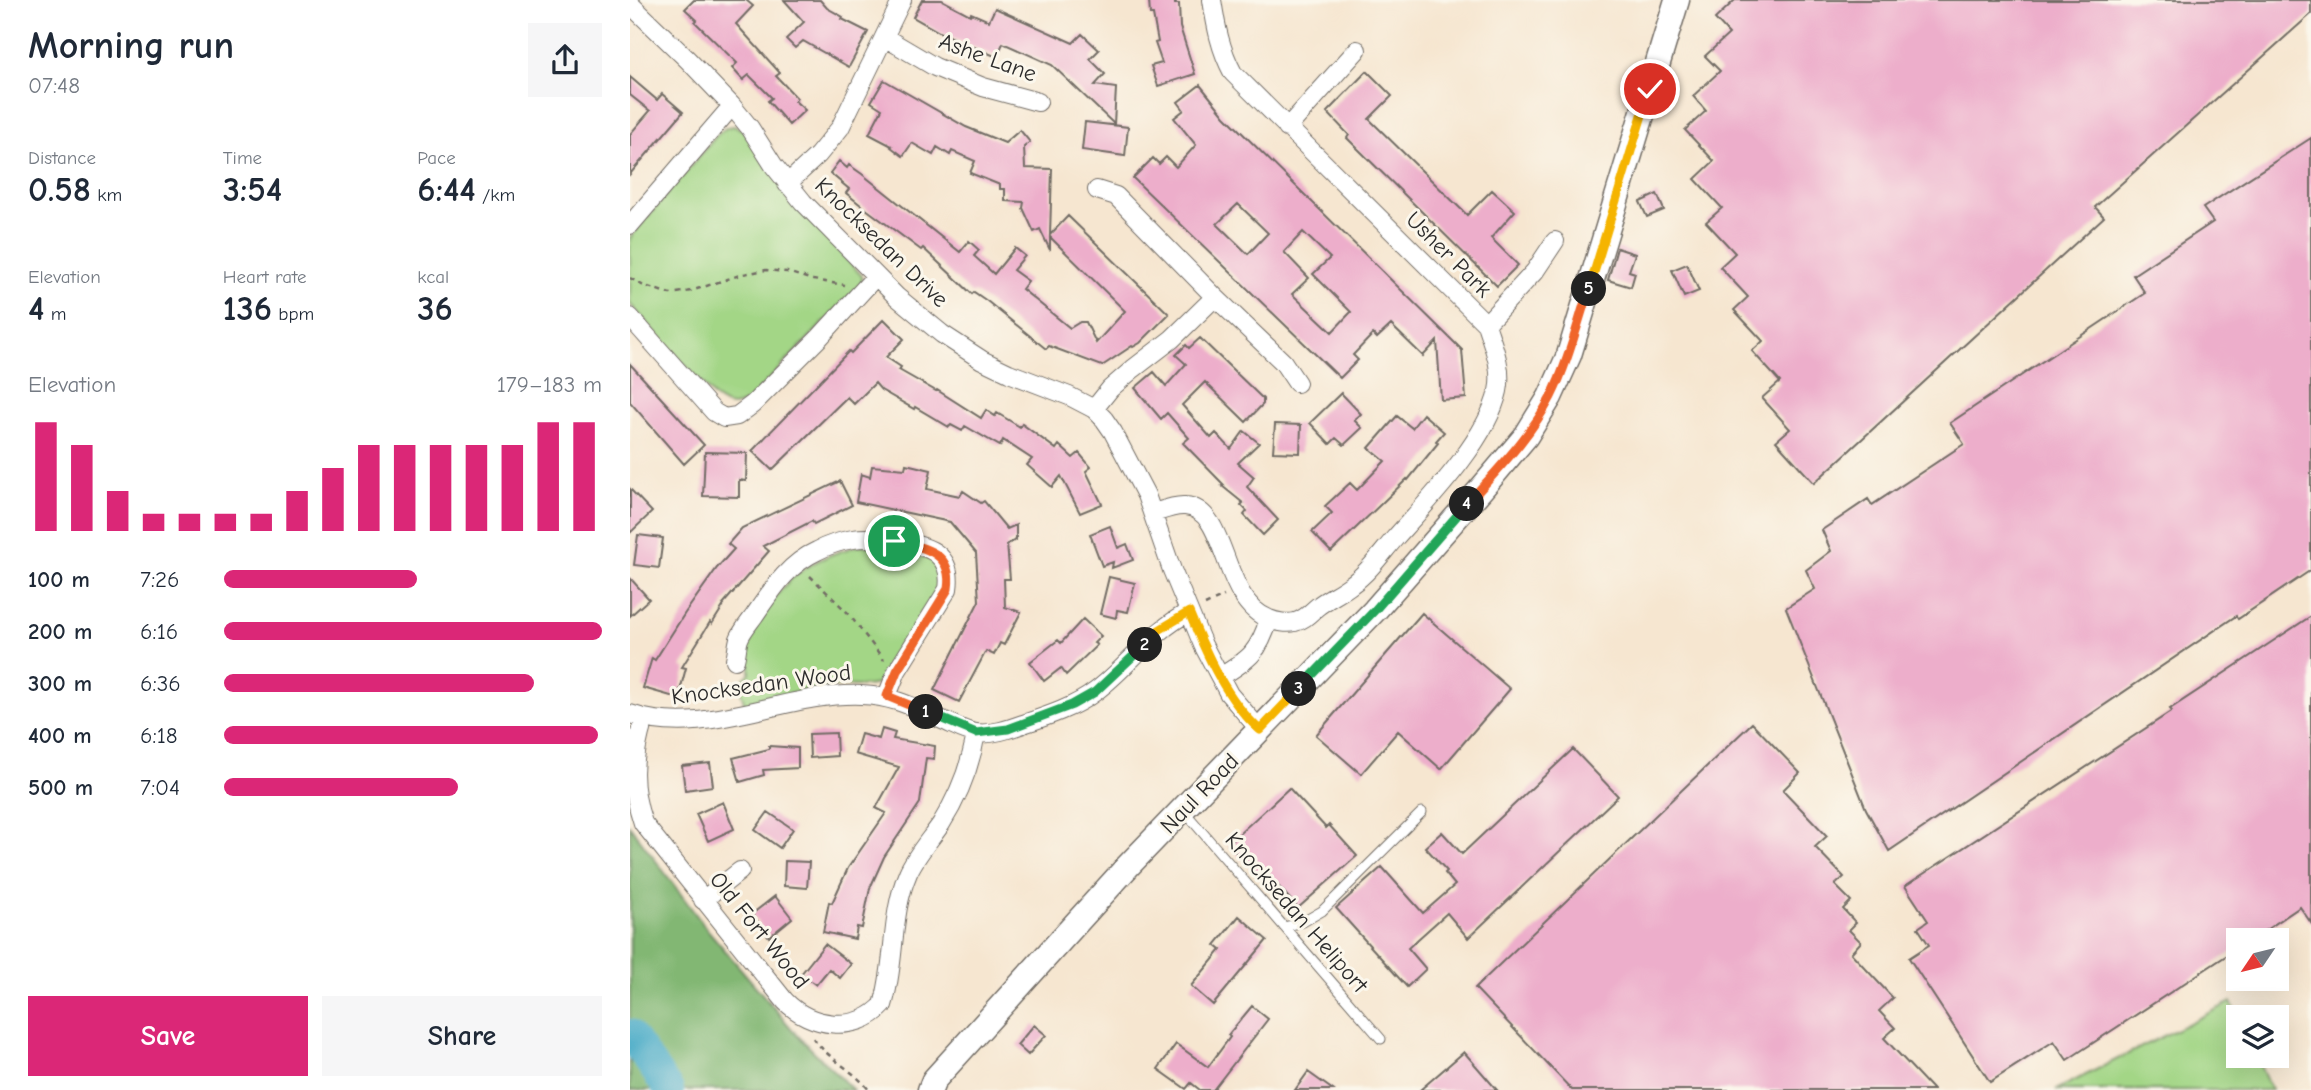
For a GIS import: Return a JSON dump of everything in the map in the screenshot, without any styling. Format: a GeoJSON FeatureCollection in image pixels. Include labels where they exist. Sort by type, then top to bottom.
{"type":"FeatureCollection","features":[{"type":"Feature","properties":{"kind":"main road","name":"Naul Road"},"geometry":{"type":"LineString","coordinates":[[930,1090],[934,1080],[1128,866],[1375,610],[1526,436],[1550,397],[1569,355],[1677,0]]}},
{"type":"Feature","properties":{"kind":"street","name":"Usher Park"},"geometry":{"type":"LineString","coordinates":[[1212,0],[1216,31],[1233,73],[1486,324],[1497,358],[1498,389],[1485,424],[1437,491],[1352,585],[1294,623],[1269,619]]}},
{"type":"Feature","properties":{"kind":"street"},"geometry":{"type":"LineString","coordinates":[[787,184],[818,155],[840,128],[884,37],[897,2]]}},
{"type":"Feature","properties":{"kind":"street","name":"Knocksedan Drive"},"geometry":{"type":"LineString","coordinates":[[630,4],[732,106],[787,184],[841,242],[871,282],[897,297],[942,334],[982,360],[1069,396],[1104,419],[1136,472],[1154,513],[1203,645],[1229,694],[1260,730]]}},
{"type":"Feature","properties":{"kind":"street","name":"Ashe Lane"},"geometry":{"type":"LineString","coordinates":[[884,37],[935,67],[984,87],[1038,102]]}},
{"type":"Feature","properties":{"kind":"street"},"geometry":{"type":"LineString","coordinates":[[1287,128],[1357,51]]}},
{"type":"Feature","properties":{"kind":"street"},"geometry":{"type":"LineString","coordinates":[[630,225],[732,106]]}},
{"type":"Feature","properties":{"kind":"street"},"geometry":{"type":"LineString","coordinates":[[1097,190],[1116,196],[1214,297],[1283,362],[1297,383]]}},
{"type":"Feature","properties":{"kind":"street"},"geometry":{"type":"LineString","coordinates":[[1486,324],[1535,271],[1555,241]]}},
{"type":"Feature","properties":{"kind":"street"},"geometry":{"type":"LineString","coordinates":[[630,317],[714,412],[724,418],[737,416],[752,404],[871,282]]}},
{"type":"Feature","properties":{"kind":"street"},"geometry":{"type":"LineString","coordinates":[[1094,410],[1110,389],[1172,339],[1214,297]]}},
{"type":"Feature","properties":{"kind":"street"},"geometry":{"type":"LineString","coordinates":[[1154,513],[1181,505],[1200,512],[1216,532],[1238,590],[1257,613],[1269,619],[1262,642],[1252,655],[1220,677]]}},
{"type":"Feature","properties":{"kind":"street"},"geometry":{"type":"LineString","coordinates":[[735,660],[740,637],[777,583],[799,562],[818,550],[854,538],[894,541],[925,548],[937,554],[943,562],[950,577],[948,589],[897,671],[887,696]]}},
{"type":"Feature","properties":{"kind":"street"},"geometry":{"type":"LineString","coordinates":[[976,733],[1008,729],[1072,705],[1095,692],[1159,630],[1189,612]]}},
{"type":"Feature","properties":{"kind":"street","name":"Knocksedan Wood"},"geometry":{"type":"LineString","coordinates":[[637,717],[663,721],[719,718],[806,698],[836,694],[887,696],[976,733]]}},
{"type":"Feature","properties":{"kind":"street","name":"Old Fort Wood"},"geometry":{"type":"LineString","coordinates":[[637,717],[632,789],[643,823],[785,1001],[808,1019],[841,1024],[867,1019],[883,1006],[902,893],[909,871],[943,821],[962,783],[974,748],[976,733]]}},
{"type":"Feature","properties":{"kind":"street"},"geometry":{"type":"LineString","coordinates":[[703,900],[740,871]]}},
{"type":"Feature","properties":{"kind":"lane","name":"Knocksedan Heliport"},"geometry":{"type":"LineString","coordinates":[[1183,810],[1381,1039]]}},
{"type":"Feature","properties":{"kind":"lane"},"geometry":{"type":"LineString","coordinates":[[1284,927],[1303,922],[1322,911],[1422,812]]}},
{"type":"Feature","properties":{"kind":"path"},"geometry":{"type":"LineString","coordinates":[[630,278],[670,294],[691,291],[743,274],[766,270],[787,272],[813,280],[871,282]]}},
{"type":"Feature","properties":{"kind":"path"},"geometry":{"type":"LineString","coordinates":[[799,562],[848,614],[886,662],[897,671]]}},
{"type":"Feature","properties":{"kind":"path"},"geometry":{"type":"LineString","coordinates":[[1189,612],[1238,590]]}},
{"type":"Feature","properties":{"kind":"path"},"geometry":{"type":"LineString","coordinates":[[819,1022],[812,1036],[813,1040],[837,1063],[862,1080],[869,1090]]}},
{"type":"Feature","properties":{"kind":"green space"},"geometry":{"type":"Polygon","coordinates":[[[734,126],[744,130],[796,203],[862,276],[862,283],[748,401],[731,406],[715,398],[630,304],[630,238],[717,135],[727,127],[734,126]]]}},
{"type":"Feature","properties":{"kind":"green space"},"geometry":{"type":"Polygon","coordinates":[[[861,545],[903,550],[931,559],[941,577],[939,591],[881,683],[818,689],[745,705],[738,684],[750,673],[750,665],[739,653],[773,600],[789,581],[812,564],[861,545]]]}},
{"type":"Feature","properties":{"kind":"green space"},"geometry":{"type":"Polygon","coordinates":[[[630,826],[706,928],[797,1035],[853,1090],[630,1090],[630,826]]]}},
{"type":"Feature","properties":{"kind":"green space"},"geometry":{"type":"Polygon","coordinates":[[[2231,1002],[2232,1005],[2226,1005],[2226,1068],[2261,1068],[2271,1090],[2056,1090],[2231,1002]]]}},
{"type":"Feature","properties":{"kind":"building"},"geometry":{"type":"Polygon","coordinates":[[[694,0],[746,0],[753,6],[736,24],[780,73],[776,76],[805,110],[789,125],[768,101],[772,98],[749,75],[743,80],[732,68],[737,63],[685,9],[694,0]]]}},
{"type":"Feature","properties":{"kind":"building"},"geometry":{"type":"Polygon","coordinates":[[[784,0],[820,0],[827,8],[843,17],[842,19],[868,32],[849,67],[803,41],[795,48],[786,39],[804,22],[784,0]]]}},
{"type":"Feature","properties":{"kind":"building"},"geometry":{"type":"Polygon","coordinates":[[[922,0],[942,0],[970,15],[971,13],[989,21],[995,8],[1073,43],[1082,34],[1099,50],[1090,59],[1105,74],[1095,85],[1116,88],[1114,124],[1052,65],[1003,43],[997,57],[941,33],[913,17],[922,0]]]}},
{"type":"Feature","properties":{"kind":"building"},"geometry":{"type":"Polygon","coordinates":[[[1149,0],[1175,0],[1175,4],[1179,4],[1180,27],[1195,74],[1158,86],[1151,66],[1162,63],[1155,43],[1158,42],[1153,15],[1150,15],[1149,0]]]}},
{"type":"Feature","properties":{"kind":"building"},"geometry":{"type":"Polygon","coordinates":[[[1735,0],[2311,0],[2311,14],[2095,207],[2104,217],[1814,483],[1776,441],[1790,429],[1762,398],[1780,382],[1752,351],[1763,341],[1734,310],[1748,297],[1720,267],[1735,253],[1706,222],[1722,208],[1695,179],[1714,161],[1685,130],[1706,111],[1693,96],[1720,71],[1705,56],[1729,34],[1715,19],[1735,0]]]}},
{"type":"Feature","properties":{"kind":"building"},"geometry":{"type":"Polygon","coordinates":[[[1367,71],[1392,96],[1369,119],[1467,215],[1492,190],[1515,211],[1491,238],[1518,265],[1497,286],[1347,138],[1349,135],[1327,112],[1367,71]]]}},
{"type":"Feature","properties":{"kind":"building"},"geometry":{"type":"Polygon","coordinates":[[[630,77],[657,100],[662,94],[683,112],[630,174],[630,134],[650,111],[630,95],[630,77]]]}},
{"type":"Feature","properties":{"kind":"building"},"geometry":{"type":"Polygon","coordinates":[[[884,80],[966,127],[1005,143],[1020,130],[1030,142],[1024,147],[1025,168],[1052,169],[1050,235],[1068,216],[1169,314],[1140,343],[1102,366],[1049,346],[1046,349],[987,301],[974,292],[972,294],[923,248],[921,250],[846,193],[849,189],[830,173],[839,161],[847,168],[849,165],[862,174],[960,252],[969,241],[979,250],[974,256],[994,274],[1015,248],[1025,256],[1013,270],[1028,281],[1022,289],[1070,328],[1080,322],[1086,322],[1096,343],[1125,311],[1050,237],[1050,250],[1040,229],[1034,232],[1023,208],[1024,202],[1005,201],[1005,189],[1000,189],[1000,185],[970,173],[975,161],[952,151],[950,155],[937,147],[933,155],[912,143],[903,156],[892,146],[869,134],[882,109],[871,102],[884,80]]]}},
{"type":"Feature","properties":{"kind":"building"},"geometry":{"type":"Polygon","coordinates":[[[1200,85],[1225,116],[1462,350],[1466,398],[1441,400],[1437,341],[1423,356],[1391,325],[1377,338],[1373,334],[1353,355],[1358,360],[1340,378],[1133,178],[1153,158],[1159,164],[1166,157],[1176,167],[1196,145],[1174,118],[1184,110],[1178,102],[1200,85]],[[1238,204],[1217,224],[1248,254],[1268,233],[1238,204]],[[1303,232],[1284,252],[1309,278],[1292,294],[1332,332],[1351,312],[1313,274],[1330,258],[1303,232]]]}},
{"type":"Feature","properties":{"kind":"building"},"geometry":{"type":"Polygon","coordinates":[[[1085,122],[1128,127],[1125,156],[1082,150],[1085,122]]]}},
{"type":"Feature","properties":{"kind":"building"},"geometry":{"type":"Polygon","coordinates":[[[2311,138],[2311,570],[2238,619],[2236,616],[1889,851],[1866,809],[1786,608],[1815,589],[1806,570],[1831,551],[1822,530],[1868,499],[1872,505],[1964,444],[1950,423],[2145,293],[2133,275],[2213,222],[2203,208],[2311,138]]]}},
{"type":"Feature","properties":{"kind":"building"},"geometry":{"type":"Polygon","coordinates":[[[1657,194],[1664,210],[1647,217],[1640,202],[1657,194]]]}},
{"type":"Feature","properties":{"kind":"building"},"geometry":{"type":"Polygon","coordinates":[[[1617,248],[1635,254],[1629,271],[1635,273],[1631,287],[1608,280],[1617,248]]]}},
{"type":"Feature","properties":{"kind":"building"},"geometry":{"type":"Polygon","coordinates":[[[1687,264],[1699,291],[1684,297],[1672,270],[1687,264]]]}},
{"type":"Feature","properties":{"kind":"building"},"geometry":{"type":"Polygon","coordinates":[[[884,319],[904,339],[886,357],[901,367],[899,370],[981,418],[986,410],[995,416],[997,413],[1020,427],[1022,424],[1056,449],[1059,445],[1073,458],[1079,453],[1091,467],[1086,471],[1102,504],[1080,513],[1061,476],[1052,487],[1027,465],[1032,459],[1003,440],[1000,446],[965,426],[962,431],[951,425],[949,427],[881,390],[875,383],[854,404],[847,397],[772,470],[752,451],[849,351],[851,353],[884,319]]]}},
{"type":"Feature","properties":{"kind":"building"},"geometry":{"type":"Polygon","coordinates":[[[1200,338],[1263,399],[1263,404],[1246,422],[1205,382],[1182,405],[1211,438],[1216,433],[1231,449],[1244,431],[1259,443],[1238,463],[1254,477],[1247,487],[1278,520],[1263,535],[1244,515],[1247,511],[1241,505],[1243,503],[1222,486],[1224,485],[1183,443],[1189,438],[1167,413],[1161,419],[1135,388],[1154,372],[1166,386],[1186,364],[1176,355],[1186,345],[1189,348],[1200,338]]]}},
{"type":"Feature","properties":{"kind":"building"},"geometry":{"type":"Polygon","coordinates":[[[630,364],[704,445],[684,464],[630,402],[630,364]]]}},
{"type":"Feature","properties":{"kind":"building"},"geometry":{"type":"Polygon","coordinates":[[[1341,393],[1361,414],[1354,420],[1362,428],[1344,445],[1336,438],[1330,444],[1310,423],[1341,393]]]}},
{"type":"Feature","properties":{"kind":"building"},"geometry":{"type":"Polygon","coordinates":[[[1423,414],[1444,432],[1436,441],[1438,443],[1408,480],[1331,552],[1312,532],[1332,513],[1325,506],[1350,483],[1357,490],[1385,461],[1369,448],[1397,416],[1412,428],[1423,414]]]}},
{"type":"Feature","properties":{"kind":"building"},"geometry":{"type":"Polygon","coordinates":[[[1275,424],[1301,425],[1300,453],[1273,452],[1275,424]]]}},
{"type":"Feature","properties":{"kind":"building"},"geometry":{"type":"Polygon","coordinates":[[[705,452],[747,453],[746,481],[739,480],[739,497],[703,496],[705,452]]]}},
{"type":"Feature","properties":{"kind":"building"},"geometry":{"type":"Polygon","coordinates":[[[906,464],[931,470],[927,489],[960,496],[963,491],[981,503],[984,501],[1007,529],[1016,525],[1016,540],[1007,544],[1010,579],[1004,579],[1005,607],[1021,612],[1004,645],[1000,643],[994,655],[986,651],[959,702],[934,690],[979,601],[976,553],[950,522],[856,502],[861,474],[870,477],[872,466],[905,469],[906,464]]]}},
{"type":"Feature","properties":{"kind":"building"},"geometry":{"type":"Polygon","coordinates":[[[840,481],[852,505],[814,524],[812,521],[763,546],[769,551],[723,604],[682,667],[686,668],[678,698],[643,688],[652,658],[655,660],[717,568],[734,549],[728,544],[742,528],[840,481]]]}},
{"type":"Feature","properties":{"kind":"building"},"geometry":{"type":"Polygon","coordinates":[[[630,489],[652,512],[630,533],[630,489]]]}},
{"type":"Feature","properties":{"kind":"building"},"geometry":{"type":"Polygon","coordinates":[[[1110,526],[1118,548],[1127,544],[1133,560],[1112,568],[1113,562],[1102,566],[1090,534],[1110,526]]]}},
{"type":"Feature","properties":{"kind":"building"},"geometry":{"type":"Polygon","coordinates":[[[638,535],[663,538],[659,568],[634,565],[638,535]]]}},
{"type":"Feature","properties":{"kind":"building"},"geometry":{"type":"Polygon","coordinates":[[[1109,577],[1135,583],[1128,612],[1117,610],[1116,618],[1100,614],[1109,577]]]}},
{"type":"Feature","properties":{"kind":"building"},"geometry":{"type":"Polygon","coordinates":[[[630,578],[649,599],[630,616],[630,578]]]}},
{"type":"Feature","properties":{"kind":"building"},"geometry":{"type":"Polygon","coordinates":[[[1422,613],[1510,689],[1441,769],[1398,731],[1361,774],[1316,735],[1422,613]]]}},
{"type":"Feature","properties":{"kind":"building"},"geometry":{"type":"Polygon","coordinates":[[[2311,616],[2311,923],[2300,907],[2269,928],[2226,928],[2226,956],[2067,1060],[2054,1041],[1990,1082],[1909,958],[1929,945],[1918,928],[1928,921],[1905,886],[2172,711],[2170,709],[2311,616]]]}},
{"type":"Feature","properties":{"kind":"building"},"geometry":{"type":"Polygon","coordinates":[[[1083,619],[1101,636],[1094,643],[1097,645],[1066,675],[1061,668],[1044,681],[1030,662],[1058,640],[1061,643],[1083,619]]]}},
{"type":"Feature","properties":{"kind":"building"},"geometry":{"type":"Polygon","coordinates":[[[1752,723],[1800,773],[1783,790],[1827,836],[1815,847],[1844,877],[1835,885],[1851,901],[1843,909],[1856,923],[1849,930],[1861,942],[1851,953],[1893,998],[1879,1011],[1895,1028],[1884,1038],[1933,1090],[1572,1090],[1475,988],[1752,723]]]}},
{"type":"Feature","properties":{"kind":"building"},"geometry":{"type":"Polygon","coordinates":[[[882,729],[895,733],[893,739],[935,746],[934,759],[926,758],[920,803],[884,857],[870,888],[862,928],[857,927],[855,939],[823,932],[829,902],[832,903],[848,868],[886,813],[876,808],[899,767],[855,754],[861,734],[879,739],[882,729]]]}},
{"type":"Feature","properties":{"kind":"building"},"geometry":{"type":"Polygon","coordinates":[[[836,733],[837,756],[810,758],[809,734],[836,733]]]}},
{"type":"Feature","properties":{"kind":"building"},"geometry":{"type":"Polygon","coordinates":[[[769,746],[798,748],[798,768],[763,770],[764,775],[740,782],[733,758],[769,749],[769,746]]]}},
{"type":"Feature","properties":{"kind":"building"},"geometry":{"type":"Polygon","coordinates":[[[1573,749],[1618,796],[1468,938],[1447,913],[1408,948],[1426,969],[1407,987],[1336,908],[1382,867],[1423,913],[1455,885],[1445,873],[1447,871],[1425,847],[1442,832],[1462,854],[1573,749]]]}},
{"type":"Feature","properties":{"kind":"building"},"geometry":{"type":"Polygon","coordinates":[[[710,763],[713,786],[685,790],[682,766],[710,763]]]}},
{"type":"Feature","properties":{"kind":"building"},"geometry":{"type":"Polygon","coordinates":[[[1289,788],[1326,828],[1329,825],[1357,856],[1298,908],[1269,876],[1263,882],[1228,844],[1289,788]]]}},
{"type":"Feature","properties":{"kind":"building"},"geometry":{"type":"Polygon","coordinates":[[[723,802],[734,829],[708,841],[696,814],[723,802]]]}},
{"type":"Feature","properties":{"kind":"building"},"geometry":{"type":"Polygon","coordinates":[[[768,812],[793,829],[780,848],[755,830],[768,812]]]}},
{"type":"Feature","properties":{"kind":"building"},"geometry":{"type":"Polygon","coordinates":[[[785,861],[809,862],[807,888],[784,886],[785,861]]]}},
{"type":"Feature","properties":{"kind":"building"},"geometry":{"type":"Polygon","coordinates":[[[775,896],[792,918],[769,937],[752,914],[775,896]]]}},
{"type":"Feature","properties":{"kind":"building"},"geometry":{"type":"Polygon","coordinates":[[[1239,916],[1267,940],[1213,1005],[1191,986],[1221,950],[1215,945],[1239,916]]]}},
{"type":"Feature","properties":{"kind":"building"},"geometry":{"type":"Polygon","coordinates":[[[825,944],[851,964],[840,978],[829,969],[816,985],[801,974],[825,944]]]}},
{"type":"Feature","properties":{"kind":"building"},"geometry":{"type":"Polygon","coordinates":[[[1252,1006],[1268,1019],[1213,1090],[1200,1090],[1191,1083],[1186,1089],[1158,1069],[1176,1044],[1208,1067],[1230,1037],[1228,1035],[1252,1006]]]}},
{"type":"Feature","properties":{"kind":"building"},"geometry":{"type":"Polygon","coordinates":[[[1034,1025],[1046,1035],[1028,1055],[1017,1045],[1034,1025]]]}},
{"type":"Feature","properties":{"kind":"building"},"geometry":{"type":"Polygon","coordinates":[[[1464,1052],[1497,1090],[1420,1090],[1464,1052]]]}},
{"type":"Feature","properties":{"kind":"building"},"geometry":{"type":"Polygon","coordinates":[[[1308,1072],[1333,1090],[1295,1090],[1308,1072]]]}},
{"type":"Feature","properties":{"kind":"waterway"},"geometry":{"type":"LineString","coordinates":[[630,1034],[669,1090]]}},
{"type":"Feature","properties":{"kind":"route"},"geometry":{"type":"LineString","coordinates":[[894,541],[925,548],[937,554],[950,577],[948,589],[897,671],[887,696],[961,729],[976,733],[1008,729],[1045,717],[1095,692],[1159,630],[1189,612],[1229,694],[1260,730],[1375,610],[1482,488],[1526,436],[1550,397],[1569,355],[1650,89]]}}]}
